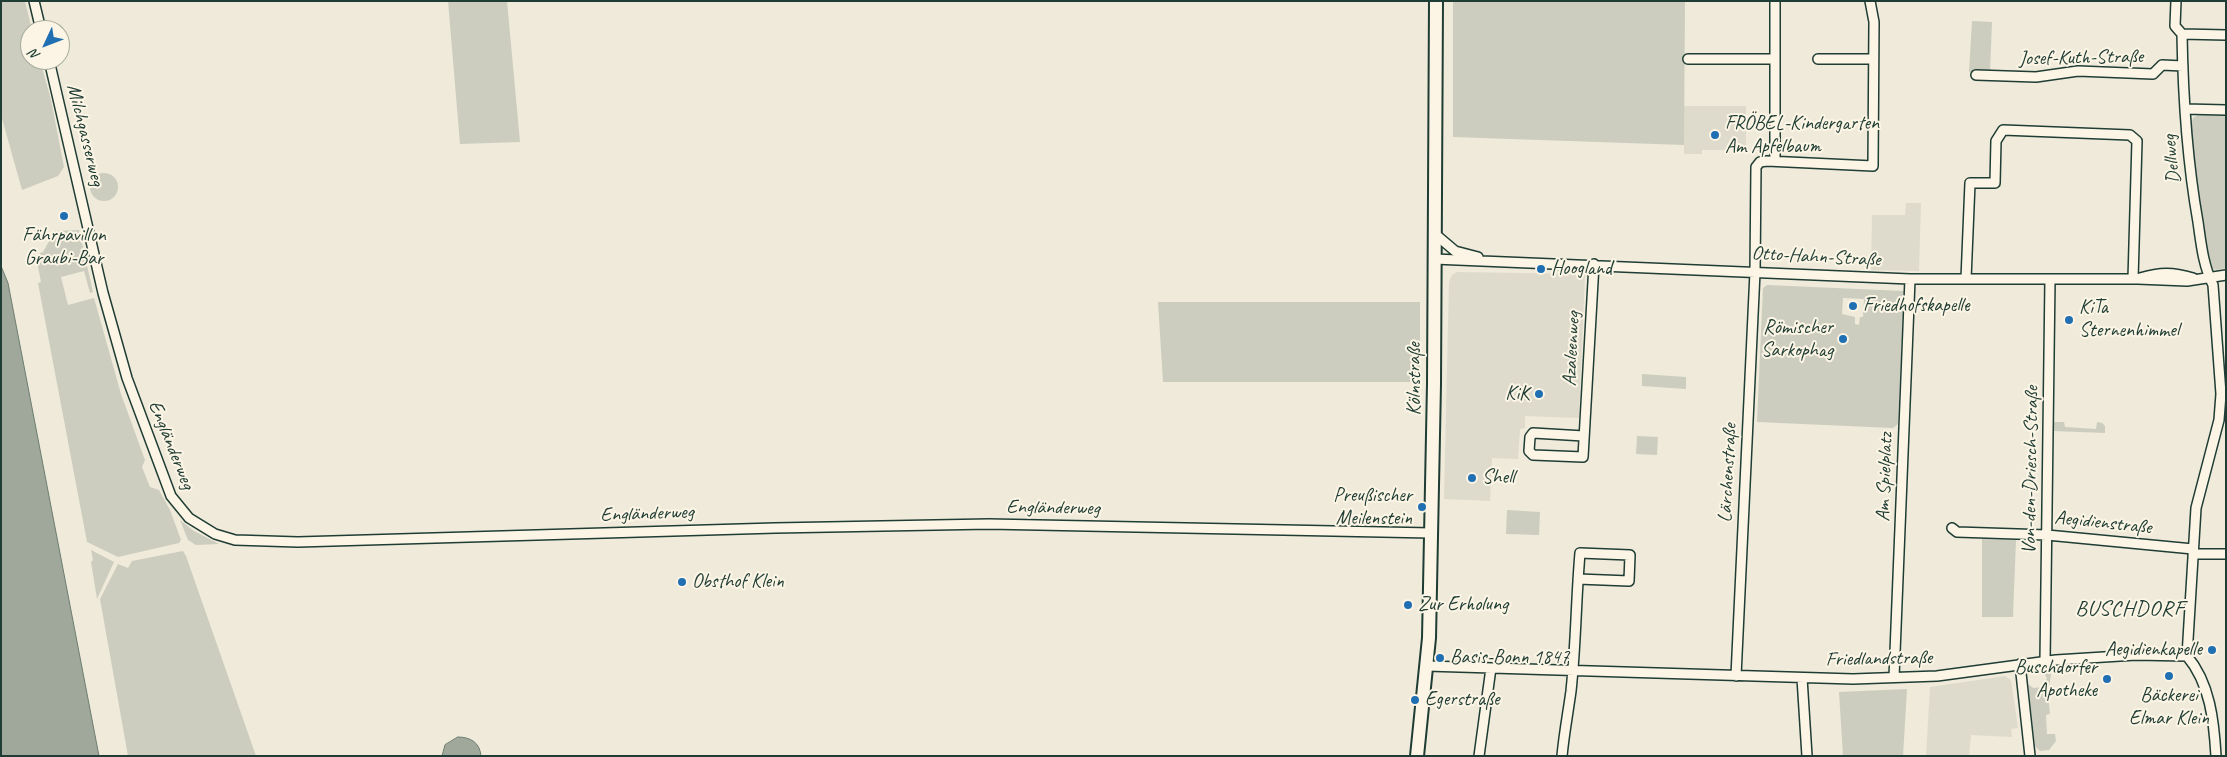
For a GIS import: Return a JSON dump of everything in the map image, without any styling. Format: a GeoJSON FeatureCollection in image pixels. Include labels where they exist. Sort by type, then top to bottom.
{"type":"FeatureCollection","features":[{"type":"Feature","properties":{"kind":"main road","name":"Kölnstraße"},"geometry":{"type":"LineString","coordinates":[[1417,756],[1427,666],[1431,533],[1436,1]]}},
{"type":"Feature","properties":{"kind":"street"},"geometry":{"type":"LineString","coordinates":[[34,1],[39,20]]}},
{"type":"Feature","properties":{"kind":"street"},"geometry":{"type":"LineString","coordinates":[[1774,1],[1775,161],[1873,166],[1874,22],[1870,1]]}},
{"type":"Feature","properties":{"kind":"street","name":"Dellweg"},"geometry":{"type":"LineString","coordinates":[[2176,1],[2175,26],[2182,34],[2190,172],[2206,269],[2213,285],[2222,394],[2219,420],[2199,493],[2193,551],[2187,656]]}},
{"type":"Feature","properties":{"kind":"street"},"geometry":{"type":"LineString","coordinates":[[2182,34],[2226,35]]}},
{"type":"Feature","properties":{"kind":"street"},"geometry":{"type":"LineString","coordinates":[[1688,59],[1775,59]]}},
{"type":"Feature","properties":{"kind":"street"},"geometry":{"type":"LineString","coordinates":[[1818,59],[1873,59]]}},
{"type":"Feature","properties":{"kind":"street","name":"Josef-Kuth-Straße"},"geometry":{"type":"LineString","coordinates":[[1976,75],[2036,77],[2078,71],[2153,74],[2162,65],[2183,66]]}},
{"type":"Feature","properties":{"kind":"street","name":"Milchgasserweg"},"geometry":{"type":"LineString","coordinates":[[51,70],[87,218]]}},
{"type":"Feature","properties":{"kind":"street"},"geometry":{"type":"LineString","coordinates":[[2185,108],[2226,110]]}},
{"type":"Feature","properties":{"kind":"street"},"geometry":{"type":"LineString","coordinates":[[1966,279],[1970,183],[1995,183],[1996,141],[2004,130],[2130,135],[2137,141],[2135,279]]}},
{"type":"Feature","properties":{"kind":"street","name":"Lärchenstraße"},"geometry":{"type":"LineString","coordinates":[[1736,676],[1755,272],[1756,167],[1760,162],[1775,161]]}},
{"type":"Feature","properties":{"kind":"street","name":"Engländerweg"},"geometry":{"type":"LineString","coordinates":[[87,218],[103,294],[127,378],[171,496],[181,510],[196,525],[208,532],[235,540],[298,542],[775,528],[989,524],[1431,533]]}},
{"type":"Feature","properties":{"kind":"street","name":"Otto-Hahn-Straße"},"geometry":{"type":"LineString","coordinates":[[1435,234],[1455,250],[1493,261]]}},
{"type":"Feature","properties":{"kind":"street","name":"Otto-Hahn-Straße"},"geometry":{"type":"LineString","coordinates":[[1434,259],[1594,264],[1910,279],[2135,279],[2172,282],[2200,280],[2226,275]]}},
{"type":"Feature","properties":{"kind":"street","name":"Azaleenweg"},"geometry":{"type":"LineString","coordinates":[[1584,436],[1533,433],[1530,437],[1529,451],[1533,455],[1583,458],[1594,264]]}},
{"type":"Feature","properties":{"kind":"street","name":"Am Spielplatz"},"geometry":{"type":"LineString","coordinates":[[1894,677],[1910,279]]}},
{"type":"Feature","properties":{"kind":"street","name":"Von-den-Driesch-Straße"},"geometry":{"type":"LineString","coordinates":[[2045,661],[2050,279]]}},
{"type":"Feature","properties":{"kind":"street","name":"Aegidienstraße"},"geometry":{"type":"LineString","coordinates":[[1952,528],[1957,532],[2047,535],[2226,554]]}},
{"type":"Feature","properties":{"kind":"street"},"geometry":{"type":"LineString","coordinates":[[1562,756],[1571,690],[1571,670],[1578,579],[1580,553],[1630,554],[1629,581],[1578,579]]}},
{"type":"Feature","properties":{"kind":"street","name":"Friedlandstraße"},"geometry":{"type":"LineString","coordinates":[[1427,666],[1802,678],[1894,677],[1937,676],[2045,661],[2136,655],[2187,656]]}},
{"type":"Feature","properties":{"kind":"street"},"geometry":{"type":"LineString","coordinates":[[2187,656],[2197,668],[2208,698],[2213,718],[2216,756]]}},
{"type":"Feature","properties":{"kind":"street"},"geometry":{"type":"LineString","coordinates":[[2020,664],[2030,756]]}},
{"type":"Feature","properties":{"kind":"street"},"geometry":{"type":"LineString","coordinates":[[1479,756],[1491,668]]}},
{"type":"Feature","properties":{"kind":"street"},"geometry":{"type":"LineString","coordinates":[[1802,678],[1807,756]]}},
{"type":"Feature","properties":{"kind":"shaded area"},"geometry":{"type":"Polygon","coordinates":[[[1,1],[25,1],[30,20],[20,20],[20,70],[43,70],[51,100],[64,167],[58,176],[22,190],[1,115],[1,1]]]}},
{"type":"Feature","properties":{"kind":"shaded area"},"geometry":{"type":"Polygon","coordinates":[[[448,1],[507,1],[520,142],[460,144],[448,1]]]}},
{"type":"Feature","properties":{"kind":"shaded area"},"geometry":{"type":"Polygon","coordinates":[[[1453,1],[1685,1],[1684,145],[1453,137],[1453,1]]]}},
{"type":"Feature","properties":{"kind":"shaded area"},"geometry":{"type":"Polygon","coordinates":[[[1972,21],[1992,22],[1990,72],[1969,72],[1972,21]]]}},
{"type":"Feature","properties":{"kind":"shaded area","name":"FRÖBEL-Kindergarten Am Apfelbaum"},"geometry":{"type":"Polygon","coordinates":[[[1684,106],[1746,106],[1746,150],[1702,150],[1702,154],[1684,154],[1684,106]]]}},
{"type":"Feature","properties":{"kind":"shaded area"},"geometry":{"type":"Polygon","coordinates":[[[2199,114],[2226,114],[2226,268],[2216,270],[2210,267],[2197,186],[2191,124],[2193,118],[2199,114]]]}},
{"type":"Feature","properties":{"kind":"shaded area"},"geometry":{"type":"Polygon","coordinates":[[[104,173],[114,177],[118,187],[114,197],[104,201],[94,197],[90,187],[94,177],[104,173]]]}},
{"type":"Feature","properties":{"kind":"shaded area"},"geometry":{"type":"Polygon","coordinates":[[[1906,203],[1921,203],[1919,271],[1871,270],[1872,215],[1905,215],[1906,203]]]}},
{"type":"Feature","properties":{"kind":"shaded area"},"geometry":{"type":"Polygon","coordinates":[[[79,230],[93,292],[90,293],[84,271],[61,277],[68,305],[94,298],[121,394],[145,460],[142,467],[150,487],[159,490],[170,510],[181,540],[179,543],[118,557],[87,542],[38,283],[41,282],[37,262],[41,261],[40,253],[43,252],[55,231],[79,230]]]}},
{"type":"Feature","properties":{"kind":"shaded area"},"geometry":{"type":"Polygon","coordinates":[[[1,266],[8,283],[99,756],[1,756],[1,266]]]}},
{"type":"Feature","properties":{"kind":"shaded area"},"geometry":{"type":"Polygon","coordinates":[[[1457,272],[1585,274],[1579,418],[1525,416],[1525,428],[1520,429],[1518,459],[1492,458],[1490,501],[1444,499],[1449,282],[1452,275],[1457,272]]]}},
{"type":"Feature","properties":{"kind":"shaded area"},"geometry":{"type":"Polygon","coordinates":[[[1767,285],[1904,291],[1898,424],[1893,428],[1757,422],[1763,288],[1767,285]],[[1843,298],[1842,314],[1855,317],[1855,324],[1859,325],[1860,317],[1863,317],[1864,299],[1843,298]]]}},
{"type":"Feature","properties":{"kind":"shaded area"},"geometry":{"type":"Polygon","coordinates":[[[1158,302],[1420,302],[1420,382],[1163,382],[1158,302]]]}},
{"type":"Feature","properties":{"kind":"shaded area"},"geometry":{"type":"Polygon","coordinates":[[[1642,374],[1686,377],[1686,389],[1642,386],[1642,374]]]}},
{"type":"Feature","properties":{"kind":"shaded area"},"geometry":{"type":"Polygon","coordinates":[[[2054,422],[2064,422],[2065,427],[2096,429],[2097,422],[2102,423],[2105,426],[2105,433],[2054,431],[2054,422]]]}},
{"type":"Feature","properties":{"kind":"shaded area"},"geometry":{"type":"Polygon","coordinates":[[[1637,436],[1658,437],[1657,455],[1636,454],[1637,436]]]}},
{"type":"Feature","properties":{"kind":"shaded area"},"geometry":{"type":"Polygon","coordinates":[[[1507,510],[1540,512],[1539,535],[1506,534],[1507,510]]]}},
{"type":"Feature","properties":{"kind":"shaded area"},"geometry":{"type":"Polygon","coordinates":[[[180,520],[194,531],[219,544],[196,545],[188,540],[180,520]]]}},
{"type":"Feature","properties":{"kind":"shaded area"},"geometry":{"type":"Polygon","coordinates":[[[1982,539],[2016,540],[2013,617],[1982,617],[1982,539]]]}},
{"type":"Feature","properties":{"kind":"shaded area"},"geometry":{"type":"Polygon","coordinates":[[[91,550],[114,562],[97,599],[91,562],[93,560],[91,550]]]}},
{"type":"Feature","properties":{"kind":"shaded area"},"geometry":{"type":"Polygon","coordinates":[[[183,551],[256,756],[128,756],[100,599],[118,564],[128,568],[132,561],[183,551]]]}},
{"type":"Feature","properties":{"kind":"shaded area"},"geometry":{"type":"Polygon","coordinates":[[[2052,668],[2048,694],[2050,714],[2046,715],[2047,734],[2055,734],[2056,741],[2049,750],[2040,751],[2035,746],[2028,684],[2033,688],[2043,687],[2047,678],[2041,669],[2052,668]]]}},
{"type":"Feature","properties":{"kind":"shaded area"},"geometry":{"type":"Polygon","coordinates":[[[2005,676],[2011,680],[2018,728],[2011,729],[2012,737],[1971,735],[1969,756],[1926,756],[1930,687],[2005,676]]]}},
{"type":"Feature","properties":{"kind":"shaded area"},"geometry":{"type":"Polygon","coordinates":[[[1907,689],[1903,756],[1843,756],[1839,692],[1907,689]]]}},
{"type":"Feature","properties":{"kind":"shaded area"},"geometry":{"type":"Polygon","coordinates":[[[458,737],[467,738],[477,744],[481,756],[442,756],[445,745],[458,737]]]}},
{"type":"Feature","properties":{"kind":"place","name":"FRÖBEL-Kindergarten Am Apfelbaum"},"geometry":{"type":"Point","coordinates":[1715,135]}},
{"type":"Feature","properties":{"kind":"place","name":"Fährpavillon Graubi-Bar"},"geometry":{"type":"Point","coordinates":[64,216]}},
{"type":"Feature","properties":{"kind":"place","name":"Hoogland"},"geometry":{"type":"Point","coordinates":[1541,269]}},
{"type":"Feature","properties":{"kind":"place","name":"Friedhofskapelle"},"geometry":{"type":"Point","coordinates":[1853,306]}},
{"type":"Feature","properties":{"kind":"place","name":"KiTa Sternenhimmel"},"geometry":{"type":"Point","coordinates":[2069,320]}},
{"type":"Feature","properties":{"kind":"place","name":"Römischer Sarkophag"},"geometry":{"type":"Point","coordinates":[1843,339]}},
{"type":"Feature","properties":{"kind":"place","name":"KiK"},"geometry":{"type":"Point","coordinates":[1539,394]}},
{"type":"Feature","properties":{"kind":"place","name":"Shell"},"geometry":{"type":"Point","coordinates":[1472,478]}},
{"type":"Feature","properties":{"kind":"place","name":"Preußischer Meilenstein"},"geometry":{"type":"Point","coordinates":[1422,507]}},
{"type":"Feature","properties":{"kind":"place","name":"Obsthof Klein"},"geometry":{"type":"Point","coordinates":[682,582]}},
{"type":"Feature","properties":{"kind":"place","name":"Zur Erholung"},"geometry":{"type":"Point","coordinates":[1408,605]}},
{"type":"Feature","properties":{"kind":"place","name":"Aegidienkapelle"},"geometry":{"type":"Point","coordinates":[2212,650]}},
{"type":"Feature","properties":{"kind":"place","name":"Basis-Bonn 1847"},"geometry":{"type":"Point","coordinates":[1440,658]}},
{"type":"Feature","properties":{"kind":"place","name":"Bäckerei Elmar Klein"},"geometry":{"type":"Point","coordinates":[2169,676]}},
{"type":"Feature","properties":{"kind":"place","name":"Buschdorfer Apotheke"},"geometry":{"type":"Point","coordinates":[2107,679]}},
{"type":"Feature","properties":{"kind":"place","name":"Egerstraße"},"geometry":{"type":"Point","coordinates":[1415,700]}},
{"type":"Feature","properties":{"kind":"district","name":"BUSCHDORF"},"geometry":{"type":"Point","coordinates":[2130,609]}}]}
